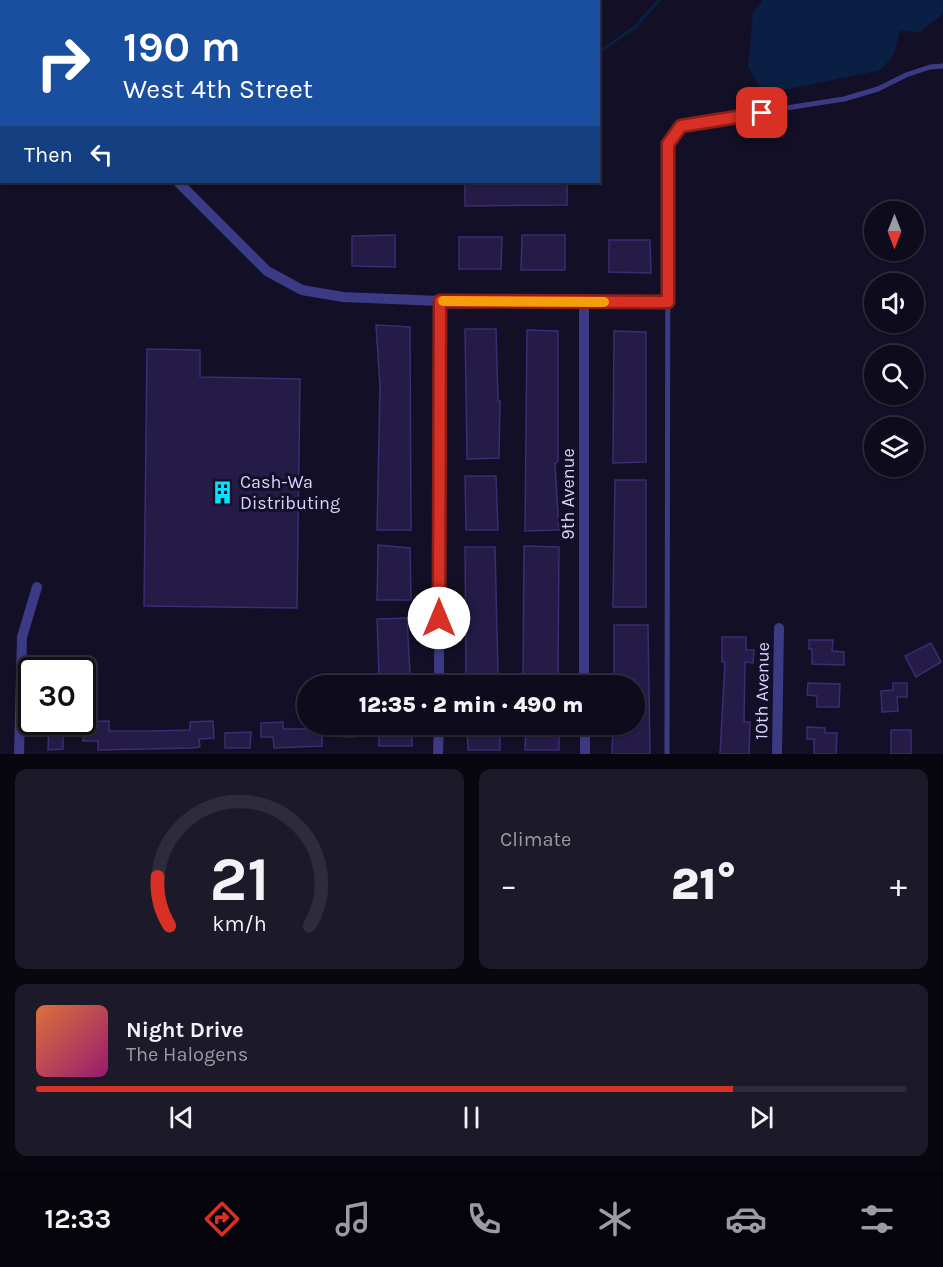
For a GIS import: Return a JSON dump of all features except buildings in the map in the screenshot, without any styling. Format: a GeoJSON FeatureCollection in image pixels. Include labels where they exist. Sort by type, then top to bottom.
{"type":"FeatureCollection","features":[{"type":"Feature","properties":{"kind":"street"},"geometry":{"type":"LineString","coordinates":[[179,183],[267,271],[302,290],[343,297],[440,301],[668,302]]}},
{"type":"Feature","properties":{"kind":"street"},"geometry":{"type":"LineString","coordinates":[[439,675],[440,301]]}},
{"type":"Feature","properties":{"kind":"street","name":"9th Avenue"},"geometry":{"type":"LineString","coordinates":[[584,302],[585,675]]}},
{"type":"Feature","properties":{"kind":"street"},"geometry":{"type":"LineString","coordinates":[[19,754],[21,637],[37,586]]}},
{"type":"Feature","properties":{"kind":"street","name":"10th Avenue"},"geometry":{"type":"LineString","coordinates":[[777,754],[779,628]]}},
{"type":"Feature","properties":{"kind":"street"},"geometry":{"type":"LineString","coordinates":[[438,735],[438,754]]}},
{"type":"Feature","properties":{"kind":"street"},"geometry":{"type":"LineString","coordinates":[[585,735],[585,754]]}},
{"type":"Feature","properties":{"kind":"lane"},"geometry":{"type":"LineString","coordinates":[[667,754],[668,144],[681,126],[844,99],[930,67],[943,66]]}},
{"type":"Feature","properties":{"kind":"water"},"geometry":{"type":"Polygon","coordinates":[[[763,0],[943,0],[943,14],[920,32],[900,31],[894,54],[881,70],[779,91],[758,85],[748,66],[753,12],[763,0]]]}},
{"type":"Feature","properties":{"kind":"waterway"},"geometry":{"type":"LineString","coordinates":[[600,52],[636,26],[659,0]]}},
{"type":"Feature","properties":{"kind":"slow traffic"},"geometry":{"type":"LineString","coordinates":[[443,301],[604,302]]}},
{"type":"Feature","properties":{"kind":"place","name":"Cash-Wa Distributing"},"geometry":{"type":"Point","coordinates":[222,492]}},
{"type":"Feature","properties":{"kind":"route"},"geometry":{"type":"LineString","coordinates":[[439,618],[440,301],[668,302],[668,144],[681,126],[762,113]]}}]}
